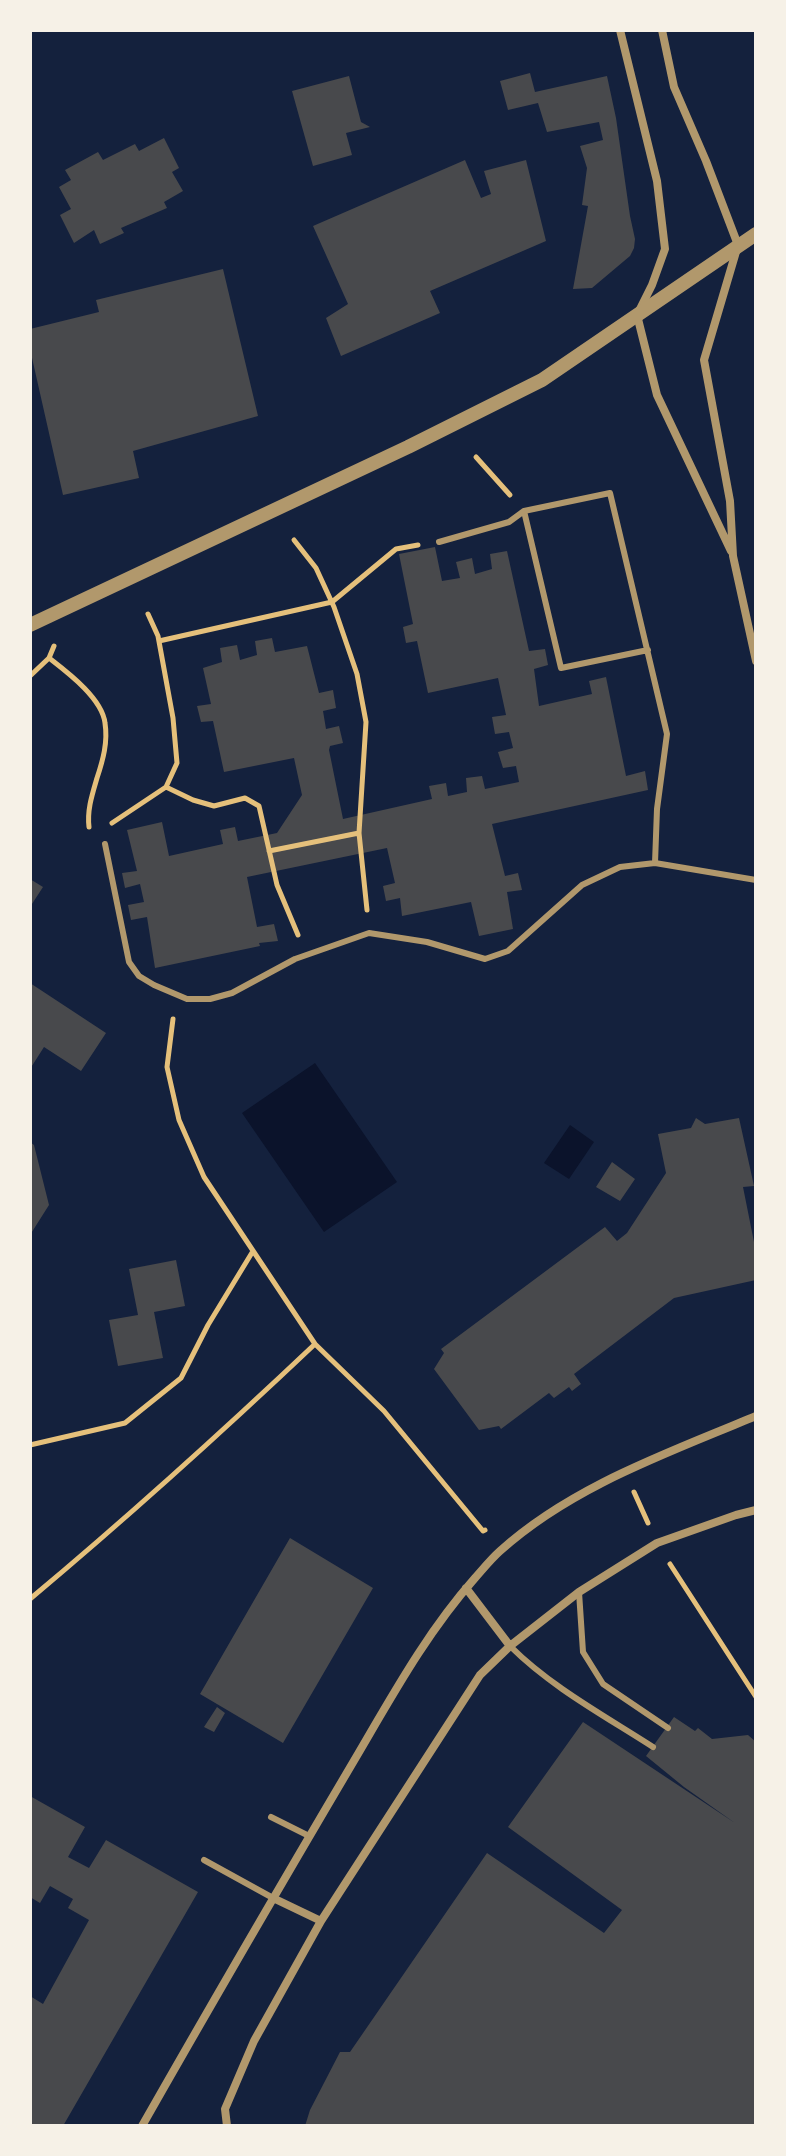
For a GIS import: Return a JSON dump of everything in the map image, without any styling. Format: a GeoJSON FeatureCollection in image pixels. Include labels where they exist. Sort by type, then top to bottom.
{"type":"FeatureCollection","features":[{"type":"Feature","properties":{"kind":"street"},"geometry":{"type":"LineString","coordinates":[[620,30],[657,181],[665,249],[637,315],[657,395],[733,556]]}},
{"type":"Feature","properties":{"kind":"street"},"geometry":{"type":"LineString","coordinates":[[662,30],[674,87],[738,245],[704,360],[730,501],[733,556],[756,661]]}},
{"type":"Feature","properties":{"kind":"street"},"geometry":{"type":"LineString","coordinates":[[30,625],[408,447],[542,380],[756,234]]}},
{"type":"Feature","properties":{"kind":"street"},"geometry":{"type":"LineString","coordinates":[[142,2126],[309,1836],[421,1648],[450,1606],[497,1553],[555,1510],[625,1471],[756,1416]]}},
{"type":"Feature","properties":{"kind":"street"},"geometry":{"type":"LineString","coordinates":[[224,2126],[225,2109],[254,2041],[321,1921],[480,1675],[510,1646],[579,1592],[657,1543],[756,1510]]}},
{"type":"Feature","properties":{"kind":"street"},"geometry":{"type":"LineString","coordinates":[[466,1588],[510,1646]]}},
{"type":"Feature","properties":{"kind":"street"},"geometry":{"type":"LineString","coordinates":[[273,1898],[321,1921]]}},
{"type":"Feature","properties":{"kind":"lane"},"geometry":{"type":"LineString","coordinates":[[439,542],[509,522],[524,511],[610,493],[667,734],[657,809],[655,863]]}},
{"type":"Feature","properties":{"kind":"lane"},"geometry":{"type":"LineString","coordinates":[[524,511],[561,668],[648,650]]}},
{"type":"Feature","properties":{"kind":"lane"},"geometry":{"type":"LineString","coordinates":[[105,844],[129,962],[139,976],[187,999],[210,999],[232,993],[295,959],[369,933],[427,942],[485,959],[508,951],[582,885],[620,867],[655,863],[756,880]]}},
{"type":"Feature","properties":{"kind":"lane"},"geometry":{"type":"LineString","coordinates":[[579,1592],[583,1652],[603,1684],[668,1728]]}},
{"type":"Feature","properties":{"kind":"lane"},"geometry":{"type":"LineString","coordinates":[[510,1646],[570,1693],[653,1747]]}},
{"type":"Feature","properties":{"kind":"lane"},"geometry":{"type":"LineString","coordinates":[[271,1817],[309,1836]]}},
{"type":"Feature","properties":{"kind":"lane"},"geometry":{"type":"LineString","coordinates":[[204,1860],[273,1898]]}},
{"type":"Feature","properties":{"kind":"path"},"geometry":{"type":"LineString","coordinates":[[476,457],[524,511]]}},
{"type":"Feature","properties":{"kind":"path"},"geometry":{"type":"LineString","coordinates":[[294,540],[316,568],[332,602],[357,674],[366,722],[359,833],[369,933]]}},
{"type":"Feature","properties":{"kind":"path"},"geometry":{"type":"LineString","coordinates":[[159,641],[332,602],[396,549],[439,542]]}},
{"type":"Feature","properties":{"kind":"path"},"geometry":{"type":"LineString","coordinates":[[105,844],[112,823],[166,787],[177,763],[173,718],[159,641],[148,614]]}},
{"type":"Feature","properties":{"kind":"path"},"geometry":{"type":"LineString","coordinates":[[49,658],[92,696],[105,720],[105,751],[89,808],[88,825]]}},
{"type":"Feature","properties":{"kind":"path"},"geometry":{"type":"LineString","coordinates":[[166,787],[214,806],[245,798],[259,806],[277,885],[306,956]]}},
{"type":"Feature","properties":{"kind":"path"},"geometry":{"type":"LineString","coordinates":[[269,851],[359,833]]}},
{"type":"Feature","properties":{"kind":"path"},"geometry":{"type":"LineString","coordinates":[[176,994],[167,1067],[179,1120],[204,1177],[315,1344],[384,1411],[483,1531]]}},
{"type":"Feature","properties":{"kind":"path"},"geometry":{"type":"LineString","coordinates":[[30,1445],[125,1423],[181,1378],[208,1325],[253,1251]]}},
{"type":"Feature","properties":{"kind":"path"},"geometry":{"type":"LineString","coordinates":[[30,1598],[219,1436],[315,1344]]}},
{"type":"Feature","properties":{"kind":"water"},"geometry":{"type":"Polygon","coordinates":[[[315,1063],[397,1182],[324,1232],[242,1113],[315,1063]]]}},
{"type":"Feature","properties":{"kind":"water"},"geometry":{"type":"Polygon","coordinates":[[[570,1125],[594,1142],[569,1179],[544,1163],[570,1125]]]}},
{"type":"Feature","properties":{"kind":"building"},"geometry":{"type":"Polygon","coordinates":[[[530,73],[535,92],[607,76],[635,239],[630,256],[592,288],[573,289],[588,206],[582,205],[587,168],[580,146],[603,140],[599,122],[547,132],[538,103],[508,110],[500,81],[530,73]]]}},
{"type":"Feature","properties":{"kind":"building"},"geometry":{"type":"Polygon","coordinates":[[[349,76],[361,122],[370,127],[346,133],[352,155],[313,166],[292,91],[349,76]]]}},
{"type":"Feature","properties":{"kind":"building"},"geometry":{"type":"Polygon","coordinates":[[[164,138],[179,168],[172,172],[183,191],[164,202],[167,208],[121,228],[124,233],[100,244],[94,230],[74,243],[60,215],[71,209],[59,187],[71,180],[65,170],[98,152],[103,160],[135,144],[139,151],[164,138]]]}},
{"type":"Feature","properties":{"kind":"building"},"geometry":{"type":"Polygon","coordinates":[[[465,160],[481,198],[491,194],[484,171],[526,160],[546,241],[430,291],[440,313],[341,356],[326,318],[348,304],[313,226],[465,160]]]}},
{"type":"Feature","properties":{"kind":"building"},"geometry":{"type":"Polygon","coordinates":[[[223,269],[258,416],[133,451],[139,478],[63,495],[30,349],[30,329],[99,312],[96,300],[223,269]]]}},
{"type":"Feature","properties":{"kind":"building"},"geometry":{"type":"Polygon","coordinates":[[[435,547],[442,581],[460,578],[456,562],[472,558],[475,574],[492,569],[490,554],[507,551],[529,651],[545,649],[548,665],[534,669],[539,706],[592,694],[589,681],[606,677],[626,776],[645,771],[648,790],[492,824],[505,876],[518,873],[522,890],[507,892],[513,929],[479,936],[471,902],[402,916],[400,898],[386,901],[383,886],[395,883],[387,848],[247,877],[257,927],[274,924],[278,941],[155,968],[147,917],[131,920],[128,905],[144,902],[140,884],[125,888],[122,873],[137,871],[127,830],[162,822],[169,856],[223,844],[220,830],[235,827],[238,841],[277,833],[302,795],[294,758],[224,772],[213,721],[201,722],[197,706],[211,704],[203,668],[222,662],[220,648],[237,645],[240,660],[257,655],[255,641],[272,638],[275,652],[307,646],[319,693],[333,690],[336,708],[323,711],[326,729],[339,726],[343,743],[330,746],[329,750],[343,819],[432,799],[429,786],[446,783],[448,796],[467,792],[466,778],[482,776],[485,789],[519,782],[516,766],[503,768],[498,752],[513,748],[509,732],[495,734],[492,717],[506,715],[498,678],[428,693],[417,641],[406,643],[403,627],[413,624],[399,554],[435,547]]]}},
{"type":"Feature","properties":{"kind":"building"},"geometry":{"type":"Polygon","coordinates":[[[30,879],[43,887],[30,907],[30,879]]]}},
{"type":"Feature","properties":{"kind":"building"},"geometry":{"type":"Polygon","coordinates":[[[30,983],[106,1033],[81,1071],[44,1047],[30,1069],[30,983]]]}},
{"type":"Feature","properties":{"kind":"building"},"geometry":{"type":"Polygon","coordinates":[[[696,1118],[705,1124],[739,1118],[754,1186],[743,1187],[756,1252],[756,1280],[674,1298],[574,1374],[581,1384],[572,1391],[569,1387],[554,1398],[549,1393],[501,1429],[499,1426],[479,1430],[434,1369],[444,1353],[441,1349],[605,1227],[617,1241],[627,1233],[666,1173],[658,1134],[691,1128],[696,1118]]]}},
{"type":"Feature","properties":{"kind":"building"},"geometry":{"type":"Polygon","coordinates":[[[30,1142],[34,1145],[49,1205],[30,1235],[30,1142]]]}},
{"type":"Feature","properties":{"kind":"building"},"geometry":{"type":"Polygon","coordinates":[[[612,1162],[635,1179],[620,1201],[596,1187],[612,1162]]]}},
{"type":"Feature","properties":{"kind":"building"},"geometry":{"type":"Polygon","coordinates":[[[176,1260],[185,1306],[154,1312],[163,1358],[118,1366],[109,1320],[138,1315],[129,1269],[176,1260]]]}},
{"type":"Feature","properties":{"kind":"building"},"geometry":{"type":"Polygon","coordinates":[[[290,1538],[373,1588],[283,1743],[200,1694],[290,1538]]]}},
{"type":"Feature","properties":{"kind":"building"},"geometry":{"type":"Polygon","coordinates":[[[217,1707],[225,1713],[214,1732],[204,1727],[217,1707]]]}},
{"type":"Feature","properties":{"kind":"building"},"geometry":{"type":"Polygon","coordinates":[[[674,1717],[695,1731],[698,1728],[712,1739],[748,1735],[756,1742],[756,2126],[305,2126],[340,2052],[350,2052],[487,1853],[604,1933],[622,1910],[508,1827],[583,1722],[735,1823],[646,1756],[674,1717]]]}},
{"type":"Feature","properties":{"kind":"building"},"geometry":{"type":"Polygon","coordinates":[[[30,1796],[85,1827],[68,1857],[89,1868],[106,1840],[198,1892],[63,2126],[30,2126],[30,1996],[43,2004],[89,1920],[68,1908],[73,1899],[50,1886],[40,1903],[30,1897],[30,1796]]]}}]}
